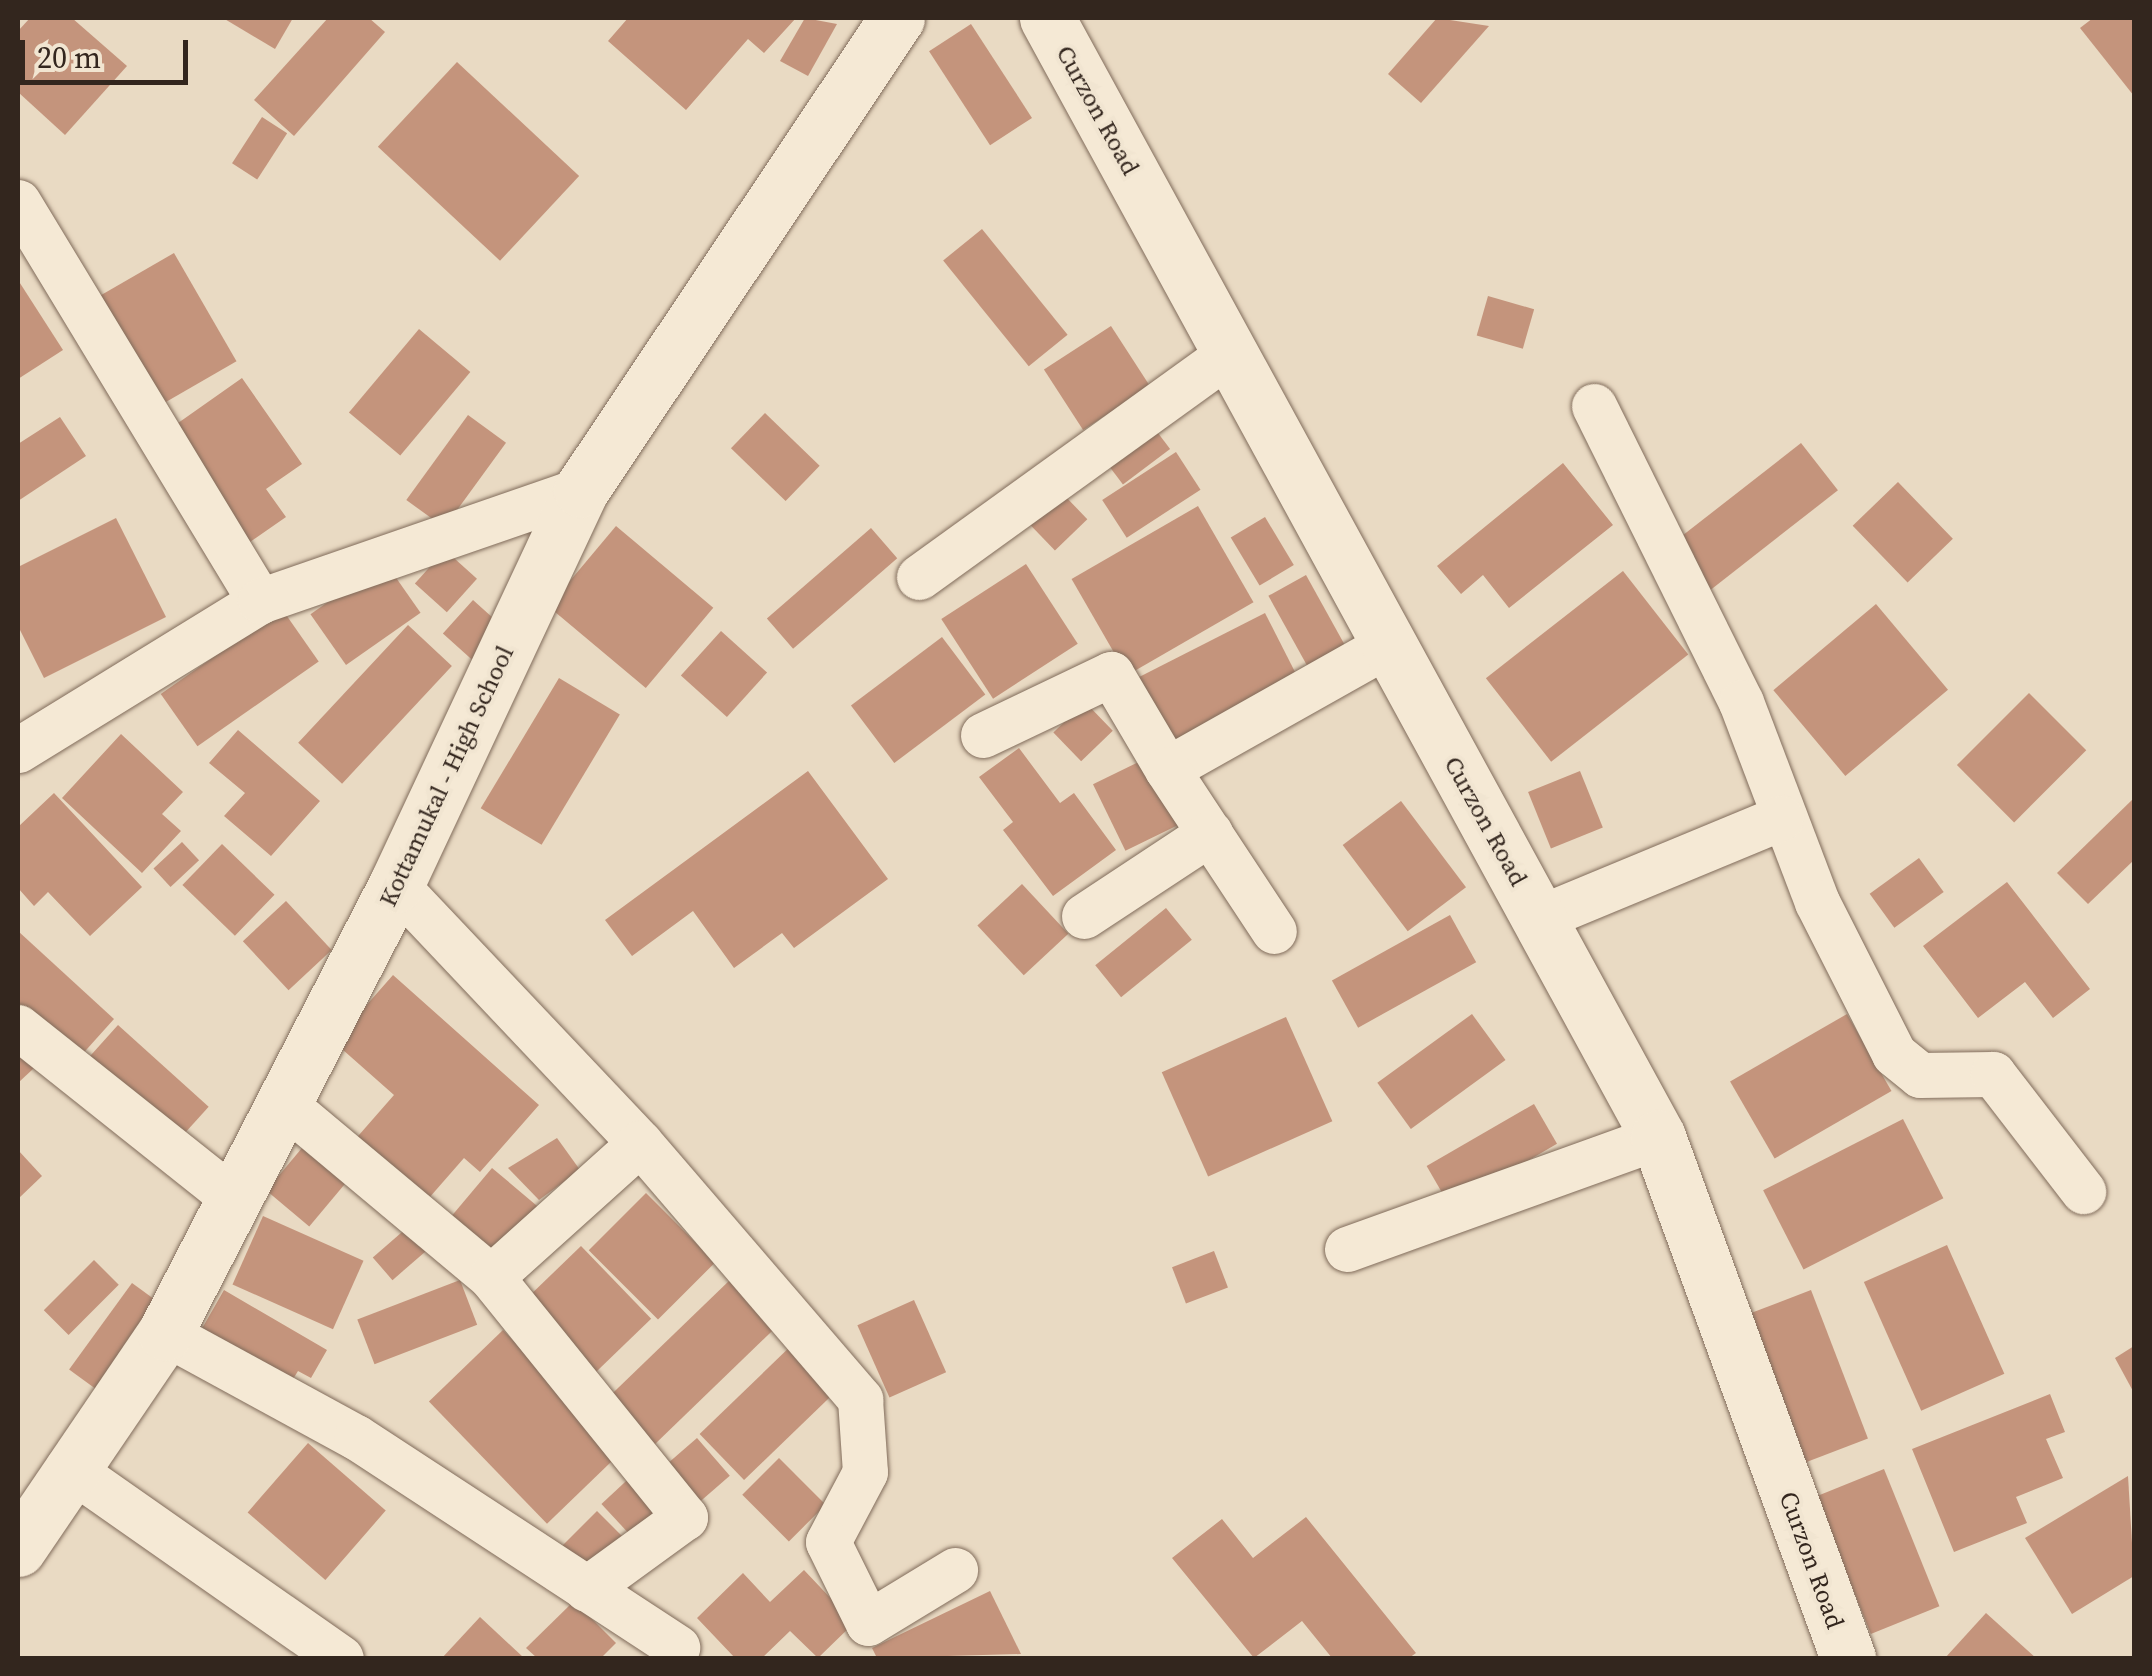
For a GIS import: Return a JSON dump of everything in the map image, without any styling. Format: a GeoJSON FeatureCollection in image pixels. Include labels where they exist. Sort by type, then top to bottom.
{"type":"FeatureCollection","features":[{"type":"Feature","properties":{"kind":"main road","name":"Kottamukal - High School"},"geometry":{"type":"LineString","coordinates":[[18,1549],[68,1467],[165,1333],[396,885],[581,490],[898,18]]}},
{"type":"Feature","properties":{"kind":"main road","name":"Curzon Road"},"geometry":{"type":"LineString","coordinates":[[1047,18],[1658,1137],[1848,1658]]}},
{"type":"Feature","properties":{"kind":"street"},"geometry":{"type":"LineString","coordinates":[[18,202],[260,602]]}},
{"type":"Feature","properties":{"kind":"street"},"geometry":{"type":"LineString","coordinates":[[918,577],[1231,352]]}},
{"type":"Feature","properties":{"kind":"street"},"geometry":{"type":"LineString","coordinates":[[1594,406],[1741,702],[1782,818],[1894,1054],[1920,1075],[1993,1074],[2084,1191]]}},
{"type":"Feature","properties":{"kind":"street"},"geometry":{"type":"LineString","coordinates":[[18,750],[260,602],[581,490]]}},
{"type":"Feature","properties":{"kind":"street"},"geometry":{"type":"LineString","coordinates":[[1166,768],[1389,644]]}},
{"type":"Feature","properties":{"kind":"street"},"geometry":{"type":"LineString","coordinates":[[983,735],[1111,674],[1166,768],[1274,932]]}},
{"type":"Feature","properties":{"kind":"street"},"geometry":{"type":"LineString","coordinates":[[1539,918],[1782,818]]}},
{"type":"Feature","properties":{"kind":"street"},"geometry":{"type":"LineString","coordinates":[[1084,916],[1210,834]]}},
{"type":"Feature","properties":{"kind":"street"},"geometry":{"type":"LineString","coordinates":[[396,885],[640,1143],[860,1399],[865,1472],[828,1542],[868,1623],[955,1570]]}},
{"type":"Feature","properties":{"kind":"street"},"geometry":{"type":"LineString","coordinates":[[18,1027],[234,1199]]}},
{"type":"Feature","properties":{"kind":"street"},"geometry":{"type":"LineString","coordinates":[[283,1103],[491,1277],[685,1517],[586,1589]]}},
{"type":"Feature","properties":{"kind":"street"},"geometry":{"type":"LineString","coordinates":[[1347,1249],[1658,1137]]}},
{"type":"Feature","properties":{"kind":"street"},"geometry":{"type":"LineString","coordinates":[[491,1277],[640,1143]]}},
{"type":"Feature","properties":{"kind":"street"},"geometry":{"type":"LineString","coordinates":[[165,1333],[356,1437],[676,1647]]}},
{"type":"Feature","properties":{"kind":"street"},"geometry":{"type":"LineString","coordinates":[[68,1467],[341,1658]]}},
{"type":"Feature","properties":{"kind":"building"},"geometry":{"type":"Polygon","coordinates":[[[30,18],[72,18],[127,66],[65,135],[18,92],[18,31],[30,18]]]}},
{"type":"Feature","properties":{"kind":"building"},"geometry":{"type":"Polygon","coordinates":[[[223,18],[293,18],[275,49],[223,18]]]}},
{"type":"Feature","properties":{"kind":"building"},"geometry":{"type":"Polygon","coordinates":[[[328,18],[369,18],[385,32],[294,136],[254,100],[328,18]]]}},
{"type":"Feature","properties":{"kind":"building"},"geometry":{"type":"Polygon","coordinates":[[[628,18],[796,18],[764,53],[748,39],[686,110],[608,41],[628,18]]]}},
{"type":"Feature","properties":{"kind":"building"},"geometry":{"type":"Polygon","coordinates":[[[805,18],[837,24],[808,76],[780,61],[805,18]]]}},
{"type":"Feature","properties":{"kind":"building"},"geometry":{"type":"Polygon","coordinates":[[[1437,18],[1489,26],[1421,103],[1388,74],[1437,18]]]}},
{"type":"Feature","properties":{"kind":"building"},"geometry":{"type":"Polygon","coordinates":[[[2093,18],[2134,18],[2134,96],[2080,28],[2093,18]]]}},
{"type":"Feature","properties":{"kind":"building"},"geometry":{"type":"Polygon","coordinates":[[[971,24],[1032,118],[990,145],[929,51],[971,24]]]}},
{"type":"Feature","properties":{"kind":"building"},"geometry":{"type":"Polygon","coordinates":[[[457,62],[579,176],[500,261],[378,147],[457,62]]]}},
{"type":"Feature","properties":{"kind":"building"},"geometry":{"type":"Polygon","coordinates":[[[262,117],[287,133],[257,179],[232,163],[262,117]]]}},
{"type":"Feature","properties":{"kind":"building"},"geometry":{"type":"Polygon","coordinates":[[[982,229],[1068,335],[1029,366],[943,260],[982,229]]]}},
{"type":"Feature","properties":{"kind":"building"},"geometry":{"type":"Polygon","coordinates":[[[174,253],[237,361],[162,404],[100,296],[174,253]]]}},
{"type":"Feature","properties":{"kind":"building"},"geometry":{"type":"Polygon","coordinates":[[[18,280],[63,350],[18,379],[18,280]]]}},
{"type":"Feature","properties":{"kind":"building"},"geometry":{"type":"Polygon","coordinates":[[[1488,296],[1534,309],[1523,349],[1477,335],[1488,296]]]}},
{"type":"Feature","properties":{"kind":"building"},"geometry":{"type":"Polygon","coordinates":[[[1111,326],[1150,386],[1083,430],[1044,370],[1111,326]]]}},
{"type":"Feature","properties":{"kind":"building"},"geometry":{"type":"Polygon","coordinates":[[[419,329],[470,372],[400,456],[349,412],[419,329]]]}},
{"type":"Feature","properties":{"kind":"building"},"geometry":{"type":"Polygon","coordinates":[[[242,378],[302,464],[266,489],[286,517],[250,542],[171,428],[242,378]]]}},
{"type":"Feature","properties":{"kind":"building"},"geometry":{"type":"Polygon","coordinates":[[[765,413],[820,466],[786,501],[731,448],[765,413]]]}},
{"type":"Feature","properties":{"kind":"building"},"geometry":{"type":"Polygon","coordinates":[[[468,415],[506,443],[444,528],[406,500],[468,415]]]}},
{"type":"Feature","properties":{"kind":"building"},"geometry":{"type":"Polygon","coordinates":[[[60,417],[86,456],[18,501],[18,444],[60,417]]]}},
{"type":"Feature","properties":{"kind":"building"},"geometry":{"type":"Polygon","coordinates":[[[1152,425],[1170,449],[1123,484],[1105,461],[1152,425]]]}},
{"type":"Feature","properties":{"kind":"building"},"geometry":{"type":"Polygon","coordinates":[[[1801,443],[1838,490],[1709,591],[1673,543],[1801,443]]]}},
{"type":"Feature","properties":{"kind":"building"},"geometry":{"type":"Polygon","coordinates":[[[1176,452],[1201,490],[1127,538],[1102,500],[1176,452]]]}},
{"type":"Feature","properties":{"kind":"building"},"geometry":{"type":"Polygon","coordinates":[[[1563,463],[1613,525],[1509,608],[1483,575],[1461,594],[1437,566],[1563,463]]]}},
{"type":"Feature","properties":{"kind":"building"},"geometry":{"type":"Polygon","coordinates":[[[1898,482],[1953,539],[1908,583],[1853,526],[1898,482]]]}},
{"type":"Feature","properties":{"kind":"building"},"geometry":{"type":"Polygon","coordinates":[[[1063,494],[1087,519],[1055,550],[1031,525],[1063,494]]]}},
{"type":"Feature","properties":{"kind":"building"},"geometry":{"type":"Polygon","coordinates":[[[1198,506],[1254,602],[1127,675],[1072,579],[1198,506]]]}},
{"type":"Feature","properties":{"kind":"building"},"geometry":{"type":"Polygon","coordinates":[[[1265,517],[1294,565],[1260,586],[1231,538],[1265,517]]]}},
{"type":"Feature","properties":{"kind":"building"},"geometry":{"type":"Polygon","coordinates":[[[116,518],[166,617],[44,678],[18,626],[18,567],[116,518]]]}},
{"type":"Feature","properties":{"kind":"building"},"geometry":{"type":"Polygon","coordinates":[[[616,526],[713,608],[646,688],[549,606],[616,526]]]}},
{"type":"Feature","properties":{"kind":"building"},"geometry":{"type":"Polygon","coordinates":[[[871,528],[897,558],[793,649],[767,619],[871,528]]]}},
{"type":"Feature","properties":{"kind":"building"},"geometry":{"type":"Polygon","coordinates":[[[445,550],[477,579],[447,612],[415,583],[445,550]]]}},
{"type":"Feature","properties":{"kind":"building"},"geometry":{"type":"Polygon","coordinates":[[[385,562],[421,613],[346,665],[310,614],[385,562]]]}},
{"type":"Feature","properties":{"kind":"building"},"geometry":{"type":"Polygon","coordinates":[[[1026,564],[1078,644],[993,699],[941,619],[1026,564]]]}},
{"type":"Feature","properties":{"kind":"building"},"geometry":{"type":"Polygon","coordinates":[[[1623,571],[1688,655],[1551,762],[1486,678],[1623,571]]]}},
{"type":"Feature","properties":{"kind":"building"},"geometry":{"type":"Polygon","coordinates":[[[1306,575],[1346,647],[1308,668],[1268,596],[1306,575]]]}},
{"type":"Feature","properties":{"kind":"building"},"geometry":{"type":"Polygon","coordinates":[[[473,600],[505,629],[475,662],[443,633],[473,600]]]}},
{"type":"Feature","properties":{"kind":"building"},"geometry":{"type":"Polygon","coordinates":[[[1876,604],[1948,690],[1845,776],[1773,690],[1876,604]]]}},
{"type":"Feature","properties":{"kind":"building"},"geometry":{"type":"Polygon","coordinates":[[[282,609],[319,661],[197,746],[161,694],[282,609]]]}},
{"type":"Feature","properties":{"kind":"building"},"geometry":{"type":"Polygon","coordinates":[[[1265,613],[1299,679],[1170,744],[1137,678],[1265,613]]]}},
{"type":"Feature","properties":{"kind":"building"},"geometry":{"type":"Polygon","coordinates":[[[408,625],[452,666],[342,784],[298,743],[408,625]]]}},
{"type":"Feature","properties":{"kind":"building"},"geometry":{"type":"Polygon","coordinates":[[[721,631],[767,672],[727,717],[681,676],[721,631]]]}},
{"type":"Feature","properties":{"kind":"building"},"geometry":{"type":"Polygon","coordinates":[[[942,637],[985,695],[894,763],[851,706],[942,637]]]}},
{"type":"Feature","properties":{"kind":"building"},"geometry":{"type":"Polygon","coordinates":[[[559,678],[620,715],[542,845],[481,808],[559,678]]]}},
{"type":"Feature","properties":{"kind":"building"},"geometry":{"type":"Polygon","coordinates":[[[2029,693],[2086,750],[2014,822],[1957,765],[2029,693]]]}},
{"type":"Feature","properties":{"kind":"building"},"geometry":{"type":"Polygon","coordinates":[[[1085,702],[1113,731],[1081,761],[1053,733],[1085,702]]]}},
{"type":"Feature","properties":{"kind":"building"},"geometry":{"type":"Polygon","coordinates":[[[238,730],[320,801],[271,856],[224,816],[245,793],[209,763],[238,730]]]}},
{"type":"Feature","properties":{"kind":"building"},"geometry":{"type":"Polygon","coordinates":[[[121,734],[183,792],[162,814],[181,831],[142,873],[62,798],[121,734]]]}},
{"type":"Feature","properties":{"kind":"building"},"geometry":{"type":"Polygon","coordinates":[[[1019,748],[1060,803],[1074,793],[1116,850],[1053,896],[1003,830],[1013,822],[979,777],[1019,748]]]}},
{"type":"Feature","properties":{"kind":"building"},"geometry":{"type":"Polygon","coordinates":[[[1155,754],[1187,821],[1125,851],[1093,784],[1155,754]]]}},
{"type":"Feature","properties":{"kind":"building"},"geometry":{"type":"Polygon","coordinates":[[[808,771],[888,879],[794,948],[782,933],[734,968],[693,911],[632,956],[605,920],[808,771]]]}},
{"type":"Feature","properties":{"kind":"building"},"geometry":{"type":"Polygon","coordinates":[[[1580,771],[1603,828],[1551,849],[1528,792],[1580,771]]]}},
{"type":"Feature","properties":{"kind":"building"},"geometry":{"type":"Polygon","coordinates":[[[54,793],[142,887],[90,936],[48,892],[34,906],[18,888],[18,827],[54,793]]]}},
{"type":"Feature","properties":{"kind":"building"},"geometry":{"type":"Polygon","coordinates":[[[2134,798],[2134,860],[2088,904],[2057,873],[2134,798]]]}},
{"type":"Feature","properties":{"kind":"building"},"geometry":{"type":"Polygon","coordinates":[[[1401,801],[1466,887],[1408,931],[1343,845],[1401,801]]]}},
{"type":"Feature","properties":{"kind":"building"},"geometry":{"type":"Polygon","coordinates":[[[182,842],[199,860],[171,887],[153,869],[182,842]]]}},
{"type":"Feature","properties":{"kind":"building"},"geometry":{"type":"Polygon","coordinates":[[[222,844],[275,895],[235,936],[182,885],[222,844]]]}},
{"type":"Feature","properties":{"kind":"building"},"geometry":{"type":"Polygon","coordinates":[[[1919,858],[1944,892],[1894,928],[1870,894],[1919,858]]]}},
{"type":"Feature","properties":{"kind":"building"},"geometry":{"type":"Polygon","coordinates":[[[2007,882],[2090,989],[2053,1018],[2025,982],[1978,1018],[1923,946],[2007,882]]]}},
{"type":"Feature","properties":{"kind":"building"},"geometry":{"type":"Polygon","coordinates":[[[1022,884],[1068,934],[1024,975],[977,926],[1022,884]]]}},
{"type":"Feature","properties":{"kind":"building"},"geometry":{"type":"Polygon","coordinates":[[[286,901],[332,950],[289,990],[243,941],[286,901]]]}},
{"type":"Feature","properties":{"kind":"building"},"geometry":{"type":"Polygon","coordinates":[[[1166,908],[1192,940],[1121,997],[1095,965],[1166,908]]]}},
{"type":"Feature","properties":{"kind":"building"},"geometry":{"type":"Polygon","coordinates":[[[1450,915],[1476,962],[1358,1028],[1332,980],[1450,915]]]}},
{"type":"Feature","properties":{"kind":"building"},"geometry":{"type":"Polygon","coordinates":[[[18,931],[114,1019],[78,1059],[18,1005],[18,931]]]}},
{"type":"Feature","properties":{"kind":"building"},"geometry":{"type":"Polygon","coordinates":[[[393,975],[539,1105],[480,1172],[464,1158],[422,1206],[352,1143],[394,1095],[334,1042],[393,975]]]}},
{"type":"Feature","properties":{"kind":"building"},"geometry":{"type":"Polygon","coordinates":[[[1472,1014],[1506,1060],[1411,1129],[1377,1083],[1472,1014]]]}},
{"type":"Feature","properties":{"kind":"building"},"geometry":{"type":"Polygon","coordinates":[[[1847,1014],[1892,1091],[1775,1159],[1730,1082],[1847,1014]]]}},
{"type":"Feature","properties":{"kind":"building"},"geometry":{"type":"Polygon","coordinates":[[[1286,1017],[1332,1121],[1208,1176],[1162,1072],[1286,1017]]]}},
{"type":"Feature","properties":{"kind":"building"},"geometry":{"type":"Polygon","coordinates":[[[118,1025],[209,1107],[176,1143],[85,1061],[118,1025]]]}},
{"type":"Feature","properties":{"kind":"building"},"geometry":{"type":"Polygon","coordinates":[[[18,1051],[34,1068],[18,1083],[18,1051]]]}},
{"type":"Feature","properties":{"kind":"building"},"geometry":{"type":"Polygon","coordinates":[[[1534,1104],[1557,1144],[1450,1206],[1427,1166],[1534,1104]]]}},
{"type":"Feature","properties":{"kind":"building"},"geometry":{"type":"Polygon","coordinates":[[[1903,1119],[1943,1198],[1804,1270],[1763,1190],[1903,1119]]]}},
{"type":"Feature","properties":{"kind":"building"},"geometry":{"type":"Polygon","coordinates":[[[312,1136],[355,1172],[309,1226],[266,1190],[312,1136]]]}},
{"type":"Feature","properties":{"kind":"building"},"geometry":{"type":"Polygon","coordinates":[[[557,1138],[580,1170],[539,1200],[508,1168],[557,1138]]]}},
{"type":"Feature","properties":{"kind":"building"},"geometry":{"type":"Polygon","coordinates":[[[18,1150],[42,1176],[18,1199],[18,1150]]]}},
{"type":"Feature","properties":{"kind":"building"},"geometry":{"type":"Polygon","coordinates":[[[492,1168],[541,1209],[496,1263],[447,1222],[492,1168]]]}},
{"type":"Feature","properties":{"kind":"building"},"geometry":{"type":"Polygon","coordinates":[[[646,1193],[715,1262],[658,1320],[589,1250],[646,1193]]]}},
{"type":"Feature","properties":{"kind":"building"},"geometry":{"type":"Polygon","coordinates":[[[263,1216],[363,1261],[333,1329],[232,1285],[263,1216]]]}},
{"type":"Feature","properties":{"kind":"building"},"geometry":{"type":"Polygon","coordinates":[[[409,1226],[429,1249],[392,1280],[373,1257],[409,1226]]]}},
{"type":"Feature","properties":{"kind":"building"},"geometry":{"type":"Polygon","coordinates":[[[1947,1245],[2004,1374],[1921,1411],[1864,1282],[1947,1245]]]}},
{"type":"Feature","properties":{"kind":"building"},"geometry":{"type":"Polygon","coordinates":[[[581,1246],[651,1319],[596,1371],[526,1299],[581,1246]]]}},
{"type":"Feature","properties":{"kind":"building"},"geometry":{"type":"Polygon","coordinates":[[[1214,1251],[1228,1287],[1186,1304],[1172,1267],[1214,1251]]]}},
{"type":"Feature","properties":{"kind":"building"},"geometry":{"type":"Polygon","coordinates":[[[94,1260],[119,1285],[69,1335],[44,1310],[94,1260]]]}},
{"type":"Feature","properties":{"kind":"building"},"geometry":{"type":"Polygon","coordinates":[[[732,1278],[778,1325],[652,1447],[606,1400],[732,1278]]]}},
{"type":"Feature","properties":{"kind":"building"},"geometry":{"type":"Polygon","coordinates":[[[460,1280],[477,1325],[375,1364],[357,1319],[460,1280]]]}},
{"type":"Feature","properties":{"kind":"building"},"geometry":{"type":"Polygon","coordinates":[[[132,1283],[164,1306],[101,1392],[69,1370],[132,1283]]]}},
{"type":"Feature","properties":{"kind":"building"},"geometry":{"type":"Polygon","coordinates":[[[224,1290],[327,1350],[311,1378],[298,1371],[290,1384],[200,1332],[224,1290]]]}},
{"type":"Feature","properties":{"kind":"building"},"geometry":{"type":"Polygon","coordinates":[[[1811,1290],[1868,1438],[1794,1467],[1737,1318],[1811,1290]]]}},
{"type":"Feature","properties":{"kind":"building"},"geometry":{"type":"Polygon","coordinates":[[[914,1300],[946,1372],[889,1397],[857,1325],[914,1300]]]}},
{"type":"Feature","properties":{"kind":"building"},"geometry":{"type":"Polygon","coordinates":[[[503,1330],[621,1452],[547,1524],[429,1402],[503,1330]]]}},
{"type":"Feature","properties":{"kind":"building"},"geometry":{"type":"Polygon","coordinates":[[[796,1341],[840,1387],[744,1480],[700,1434],[796,1341]]]}},
{"type":"Feature","properties":{"kind":"building"},"geometry":{"type":"Polygon","coordinates":[[[2134,1346],[2134,1393],[2115,1358],[2134,1346]]]}},
{"type":"Feature","properties":{"kind":"building"},"geometry":{"type":"Polygon","coordinates":[[[2050,1394],[2065,1432],[2046,1439],[2063,1478],[2016,1497],[2027,1523],[1954,1552],[1912,1449],[2050,1394]]]}},
{"type":"Feature","properties":{"kind":"building"},"geometry":{"type":"Polygon","coordinates":[[[697,1438],[730,1476],[692,1509],[659,1471],[697,1438]]]}},
{"type":"Feature","properties":{"kind":"building"},"geometry":{"type":"Polygon","coordinates":[[[308,1443],[386,1511],[325,1580],[248,1512],[308,1443]]]}},
{"type":"Feature","properties":{"kind":"building"},"geometry":{"type":"Polygon","coordinates":[[[779,1458],[826,1505],[789,1541],[742,1495],[779,1458]]]}},
{"type":"Feature","properties":{"kind":"building"},"geometry":{"type":"Polygon","coordinates":[[[1884,1469],[1939,1606],[1871,1634],[1815,1497],[1884,1469]]]}},
{"type":"Feature","properties":{"kind":"building"},"geometry":{"type":"Polygon","coordinates":[[[638,1470],[671,1506],[635,1540],[601,1504],[638,1470]]]}},
{"type":"Feature","properties":{"kind":"building"},"geometry":{"type":"Polygon","coordinates":[[[2128,1476],[2134,1576],[2072,1614],[2025,1538],[2128,1476]]]}},
{"type":"Feature","properties":{"kind":"building"},"geometry":{"type":"Polygon","coordinates":[[[597,1511],[623,1537],[582,1578],[556,1552],[597,1511]]]}},
{"type":"Feature","properties":{"kind":"building"},"geometry":{"type":"Polygon","coordinates":[[[1306,1517],[1416,1653],[1409,1658],[1332,1658],[1302,1621],[1254,1658],[1172,1558],[1222,1519],[1253,1558],[1306,1517]]]}},
{"type":"Feature","properties":{"kind":"building"},"geometry":{"type":"Polygon","coordinates":[[[804,1570],[854,1623],[818,1658],[790,1631],[762,1658],[735,1658],[697,1618],[743,1573],[770,1602],[804,1570]]]}},
{"type":"Feature","properties":{"kind":"building"},"geometry":{"type":"Polygon","coordinates":[[[990,1591],[1021,1654],[877,1658],[872,1648],[990,1591]]]}},
{"type":"Feature","properties":{"kind":"building"},"geometry":{"type":"Polygon","coordinates":[[[574,1601],[616,1643],[601,1658],[537,1658],[526,1648],[574,1601]]]}},
{"type":"Feature","properties":{"kind":"building"},"geometry":{"type":"Polygon","coordinates":[[[1986,1613],[2036,1658],[1945,1658],[1986,1613]]]}},
{"type":"Feature","properties":{"kind":"building"},"geometry":{"type":"Polygon","coordinates":[[[480,1617],[524,1658],[442,1658],[480,1617]]]}}]}
